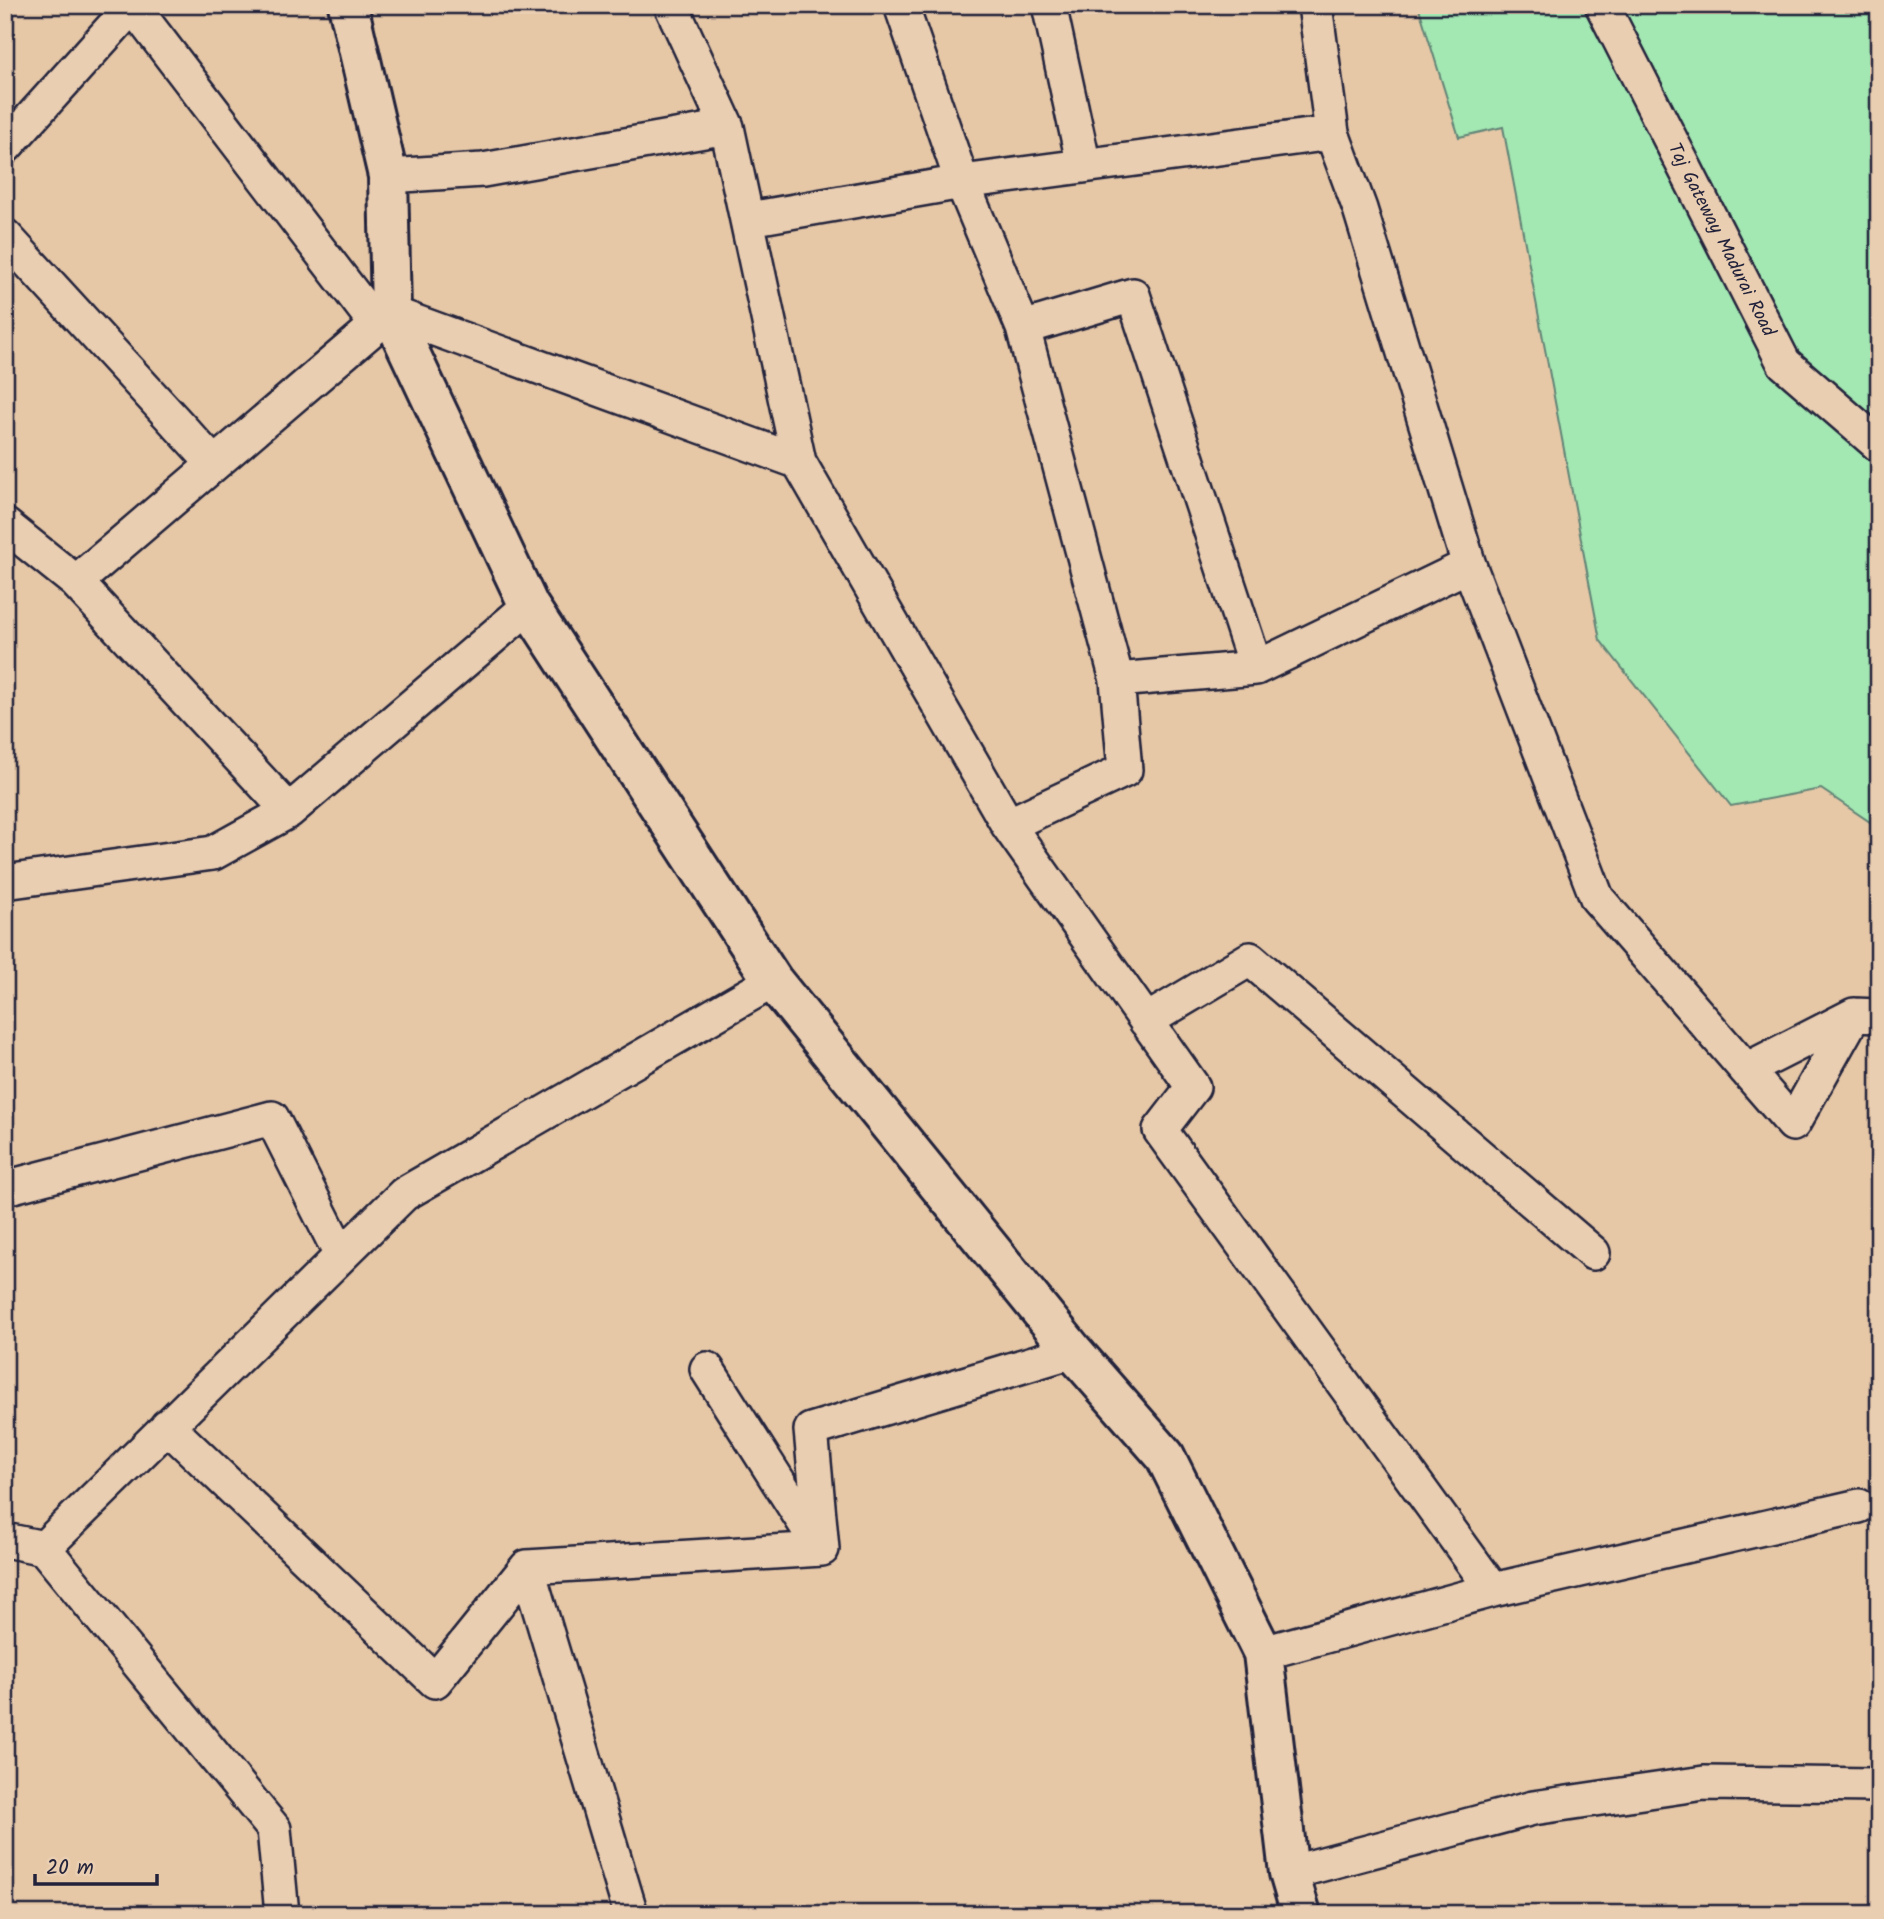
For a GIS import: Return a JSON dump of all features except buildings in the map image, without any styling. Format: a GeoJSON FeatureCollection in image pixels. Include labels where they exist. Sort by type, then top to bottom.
{"type":"FeatureCollection","features":[{"type":"Feature","properties":{"kind":"street"},"geometry":{"type":"LineString","coordinates":[[5,147],[132,5],[384,319],[529,606],[773,981],[1073,1351],[1165,1456],[1263,1653],[1289,1873],[1301,1914]]}},
{"type":"Feature","properties":{"kind":"street"},"geometry":{"type":"LineString","coordinates":[[76,582],[384,319],[388,176],[348,5]]}},
{"type":"Feature","properties":{"kind":"street"},"geometry":{"type":"LineString","coordinates":[[671,5],[727,127],[749,219],[799,462],[1008,825],[1193,1087],[1160,1130],[1493,1590]]}},
{"type":"Feature","properties":{"kind":"street"},"geometry":{"type":"LineString","coordinates":[[901,5],[962,182],[1023,328],[1117,680],[1125,770],[1008,825]]}},
{"type":"Feature","properties":{"kind":"street"},"geometry":{"type":"LineString","coordinates":[[1048,5],[1084,166]]}},
{"type":"Feature","properties":{"kind":"street"},"geometry":{"type":"LineString","coordinates":[[1315,5],[1332,133],[1360,209],[1469,565],[1597,898],[1793,1124],[1867,1016]]}},
{"type":"Feature","properties":{"kind":"street","name":"Taj Gateway Madurai Road"},"geometry":{"type":"LineString","coordinates":[[1602,5],[1784,363],[1879,445]]}},
{"type":"Feature","properties":{"kind":"street"},"geometry":{"type":"LineString","coordinates":[[388,176],[483,170],[727,127]]}},
{"type":"Feature","properties":{"kind":"street"},"geometry":{"type":"LineString","coordinates":[[749,219],[962,182],[1332,133]]}},
{"type":"Feature","properties":{"kind":"street"},"geometry":{"type":"LineString","coordinates":[[5,236],[214,464]]}},
{"type":"Feature","properties":{"kind":"street"},"geometry":{"type":"LineString","coordinates":[[1023,328],[1133,295],[1256,668]]}},
{"type":"Feature","properties":{"kind":"street"},"geometry":{"type":"LineString","coordinates":[[384,319],[799,462]]}},
{"type":"Feature","properties":{"kind":"street"},"geometry":{"type":"LineString","coordinates":[[5,525],[76,582],[289,811]]}},
{"type":"Feature","properties":{"kind":"street"},"geometry":{"type":"LineString","coordinates":[[1117,680],[1256,668],[1469,565]]}},
{"type":"Feature","properties":{"kind":"street"},"geometry":{"type":"LineString","coordinates":[[5,882],[213,853],[289,811],[529,606]]}},
{"type":"Feature","properties":{"kind":"street"},"geometry":{"type":"LineString","coordinates":[[1146,1021],[1250,959],[1593,1253]]}},
{"type":"Feature","properties":{"kind":"street"},"geometry":{"type":"LineString","coordinates":[[44,1548],[404,1194],[773,981]]}},
{"type":"Feature","properties":{"kind":"street"},"geometry":{"type":"LineString","coordinates":[[1746,1070],[1867,1016]]}},
{"type":"Feature","properties":{"kind":"street"},"geometry":{"type":"LineString","coordinates":[[5,1188],[272,1118],[341,1255]]}},
{"type":"Feature","properties":{"kind":"street"},"geometry":{"type":"LineString","coordinates":[[822,1549],[811,1430],[1073,1351]]}},
{"type":"Feature","properties":{"kind":"street"},"geometry":{"type":"LineString","coordinates":[[707,1369],[822,1549]]}},
{"type":"Feature","properties":{"kind":"street"},"geometry":{"type":"LineString","coordinates":[[167,1426],[435,1681],[527,1567],[822,1549]]}},
{"type":"Feature","properties":{"kind":"street"},"geometry":{"type":"LineString","coordinates":[[1263,1653],[1493,1590],[1859,1506]]}},
{"type":"Feature","properties":{"kind":"street"},"geometry":{"type":"LineString","coordinates":[[5,1540],[44,1548],[275,1829],[282,1914]]}},
{"type":"Feature","properties":{"kind":"street"},"geometry":{"type":"LineString","coordinates":[[527,1567],[631,1914]]}},
{"type":"Feature","properties":{"kind":"street"},"geometry":{"type":"LineString","coordinates":[[1289,1873],[1533,1808],[1704,1783],[1879,1785]]}},
{"type":"Feature","properties":{"kind":"green space"},"geometry":{"type":"Polygon","coordinates":[[[1418,5],[1879,5],[1879,828],[1821,789],[1731,806],[1600,640],[1503,127],[1459,137],[1418,5]]]}}]}
